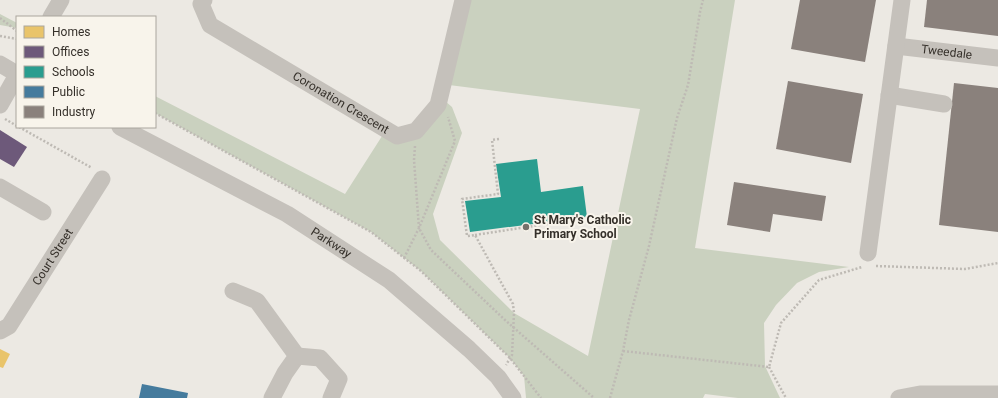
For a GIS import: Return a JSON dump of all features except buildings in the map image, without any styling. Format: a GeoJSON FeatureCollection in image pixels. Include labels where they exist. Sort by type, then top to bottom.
{"type":"FeatureCollection","features":[{"type":"Feature","properties":{"kind":"street"},"geometry":{"type":"LineString","coordinates":[[52,16],[61,0]]}},
{"type":"Feature","properties":{"kind":"street","name":"Coronation Crescent"},"geometry":{"type":"LineString","coordinates":[[204,0],[201,4],[210,25],[397,136],[416,131],[438,105],[463,0]]}},
{"type":"Feature","properties":{"kind":"street"},"geometry":{"type":"LineString","coordinates":[[866,259],[902,0]]}},
{"type":"Feature","properties":{"kind":"street","name":"Tweedale"},"geometry":{"type":"LineString","coordinates":[[896,46],[998,58]]}},
{"type":"Feature","properties":{"kind":"street"},"geometry":{"type":"LineString","coordinates":[[0,64],[16,74]]}},
{"type":"Feature","properties":{"kind":"street"},"geometry":{"type":"LineString","coordinates":[[0,105],[16,77]]}},
{"type":"Feature","properties":{"kind":"street"},"geometry":{"type":"LineString","coordinates":[[889,95],[944,104]]}},
{"type":"Feature","properties":{"kind":"street","name":"Parkway"},"geometry":{"type":"LineString","coordinates":[[122,128],[287,214],[389,280],[469,349],[498,377],[513,398]]}},
{"type":"Feature","properties":{"kind":"street","name":"Court Street"},"geometry":{"type":"LineString","coordinates":[[0,331],[9,326],[102,179]]}},
{"type":"Feature","properties":{"kind":"street"},"geometry":{"type":"LineString","coordinates":[[0,187],[42,212]]}},
{"type":"Feature","properties":{"kind":"street"},"geometry":{"type":"LineString","coordinates":[[233,291],[257,301],[297,356],[320,358],[339,379],[331,398]]}},
{"type":"Feature","properties":{"kind":"street"},"geometry":{"type":"LineString","coordinates":[[272,398],[285,373],[297,356]]}},
{"type":"Feature","properties":{"kind":"street"},"geometry":{"type":"LineString","coordinates":[[899,398],[920,394],[998,394]]}},
{"type":"Feature","properties":{"kind":"path"},"geometry":{"type":"LineString","coordinates":[[610,398],[649,246],[677,118],[688,85],[703,0]]}},
{"type":"Feature","properties":{"kind":"path"},"geometry":{"type":"LineString","coordinates":[[0,18],[16,30]]}},
{"type":"Feature","properties":{"kind":"path"},"geometry":{"type":"LineString","coordinates":[[0,36],[16,39]]}},
{"type":"Feature","properties":{"kind":"path"},"geometry":{"type":"LineString","coordinates":[[404,258],[419,228],[455,141],[447,112],[438,105]]}},
{"type":"Feature","properties":{"kind":"path"},"geometry":{"type":"LineString","coordinates":[[21,128],[96,171],[102,179]]}},
{"type":"Feature","properties":{"kind":"path"},"geometry":{"type":"LineString","coordinates":[[499,139],[492,140],[498,194],[462,199],[467,236],[598,216]]}},
{"type":"Feature","properties":{"kind":"path"},"geometry":{"type":"LineString","coordinates":[[414,160],[419,228],[431,250],[513,327],[594,398]]}},
{"type":"Feature","properties":{"kind":"path"},"geometry":{"type":"LineString","coordinates":[[475,235],[513,304],[512,355],[498,377]]}},
{"type":"Feature","properties":{"kind":"path"},"geometry":{"type":"LineString","coordinates":[[786,398],[769,367],[781,323],[819,280],[866,259],[965,269],[998,263]]}},
{"type":"Feature","properties":{"kind":"path"},"geometry":{"type":"LineString","coordinates":[[623,351],[769,367]]}},
{"type":"Feature","properties":{"kind":"green space"},"geometry":{"type":"Polygon","coordinates":[[[470,0],[735,0],[695,248],[849,267],[819,272],[797,283],[776,305],[764,323],[765,366],[780,398],[738,398],[705,394],[703,398],[526,398],[524,376],[510,358],[421,271],[371,232],[156,114],[156,97],[345,194],[384,133],[398,140],[445,101],[452,107],[462,133],[433,214],[440,240],[514,313],[588,356],[640,109],[449,85],[470,0]]]}},
{"type":"Feature","properties":{"kind":"green space"},"geometry":{"type":"Polygon","coordinates":[[[0,14],[16,22],[16,28],[0,25],[0,14]]]}},
{"type":"Feature","properties":{"kind":"place","name":"St Mary's Catholic Primary School"},"geometry":{"type":"Point","coordinates":[526,227]}}]}
